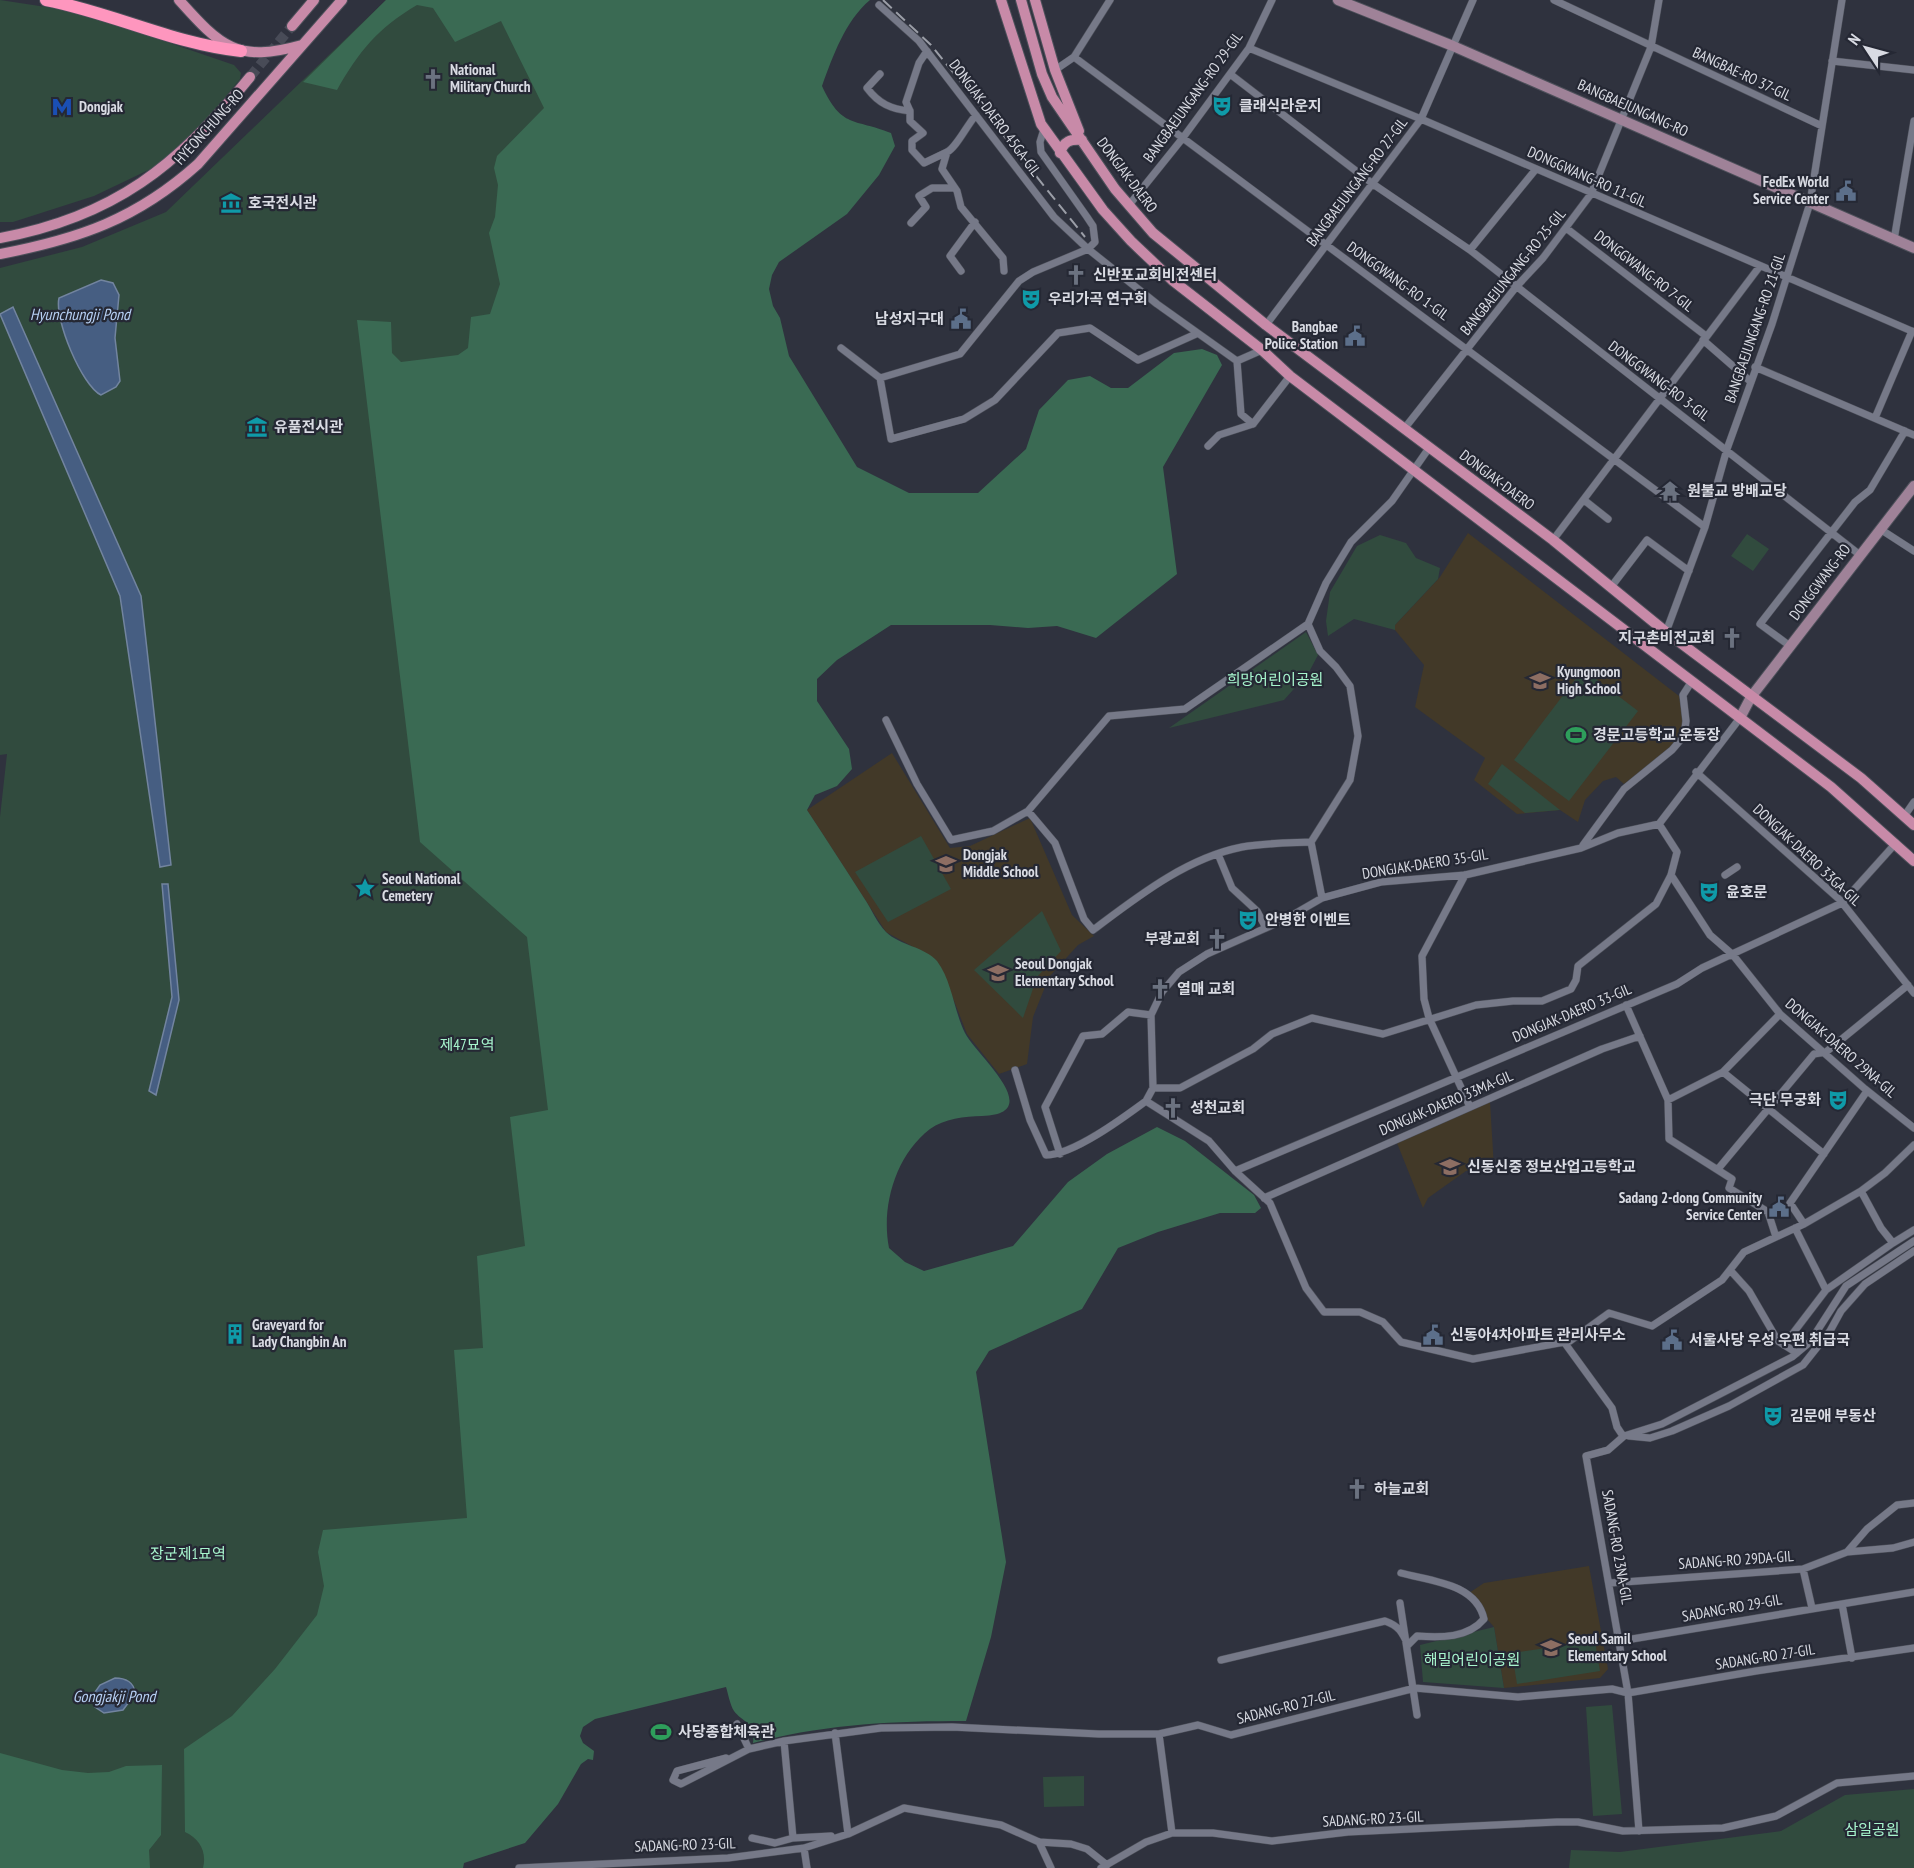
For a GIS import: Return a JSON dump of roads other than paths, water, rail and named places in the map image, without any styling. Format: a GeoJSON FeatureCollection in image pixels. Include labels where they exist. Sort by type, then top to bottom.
{"type":"FeatureCollection","features":[{"type":"Feature","properties":{"kind":"highway"},"geometry":{"type":"LineString","coordinates":[[46,0],[76,6],[204,47],[241,51]]}},
{"type":"Feature","properties":{"kind":"main road"},"geometry":{"type":"LineString","coordinates":[[292,26],[315,0]]}},
{"type":"Feature","properties":{"kind":"main road","name":"HYEONCHUNG-RO"},"geometry":{"type":"LineString","coordinates":[[0,254],[70,240],[154,200],[198,164],[342,0]]}},
{"type":"Feature","properties":{"kind":"main road"},"geometry":{"type":"LineString","coordinates":[[1001,0],[1017,56],[1044,129],[1060,153],[1131,241],[1172,280],[1262,350],[1290,376],[1831,788],[1914,861]]}},
{"type":"Feature","properties":{"kind":"main road","name":"DONGJAK-DAERO"},"geometry":{"type":"LineString","coordinates":[[1021,0],[1042,74],[1064,118],[1129,205],[1153,233],[1266,325],[1553,540],[1666,632],[1861,778],[1914,825]]}},
{"type":"Feature","properties":{"kind":"main road","name":"DONGJAK-DAERO"},"geometry":{"type":"LineString","coordinates":[[1035,0],[1055,70],[1082,140]]}},
{"type":"Feature","properties":{"kind":"main road"},"geometry":{"type":"LineString","coordinates":[[181,2],[211,35],[241,51],[267,53],[303,44]]}},
{"type":"Feature","properties":{"kind":"main road","name":"HYEONCHUNG-RO"},"geometry":{"type":"LineString","coordinates":[[0,238],[61,223],[142,183],[164,168],[201,134],[250,77]]}},
{"type":"Feature","properties":{"kind":"main road"},"geometry":{"type":"LineString","coordinates":[[1060,153],[1063,145],[1071,139],[1082,140]]}},
{"type":"Feature","properties":{"kind":"street"},"geometry":{"type":"LineString","coordinates":[[1055,70],[1074,57],[1110,0]]}},
{"type":"Feature","properties":{"kind":"street","name":"BANGBAEJUNGANG-RO 29-GIL"},"geometry":{"type":"LineString","coordinates":[[1129,205],[1182,139],[1249,48],[1272,0]]}},
{"type":"Feature","properties":{"kind":"street","name":"BANGBAEJUNGANG-RO"},"geometry":{"type":"LineString","coordinates":[[1338,0],[1453,46],[1914,248]]}},
{"type":"Feature","properties":{"kind":"street","name":"BANGBAEJUNGANG-RO 27-GIL"},"geometry":{"type":"LineString","coordinates":[[1266,325],[1421,119],[1473,0]]}},
{"type":"Feature","properties":{"kind":"street","name":"BANGBAE-RO 37-GIL"},"geometry":{"type":"LineString","coordinates":[[1554,0],[1822,126]]}},
{"type":"Feature","properties":{"kind":"street","name":"BANGBAEJUNGANG-RO 25-GIL"},"geometry":{"type":"LineString","coordinates":[[1404,429],[1516,287],[1543,258],[1591,194],[1651,47],[1659,0]]}},
{"type":"Feature","properties":{"kind":"street"},"geometry":{"type":"LineString","coordinates":[[1810,203],[1842,0]]}},
{"type":"Feature","properties":{"kind":"street","name":"DONGJAK-DAERO 45GA-GIL"},"geometry":{"type":"LineString","coordinates":[[879,5],[919,40],[1054,217],[1088,249]]}},
{"type":"Feature","properties":{"kind":"street","name":"DONGGWANG-RO 11-GIL"},"geometry":{"type":"LineString","coordinates":[[1249,48],[1421,119],[1913,332]]}},
{"type":"Feature","properties":{"kind":"street"},"geometry":{"type":"LineString","coordinates":[[927,51],[919,63],[906,102],[910,111],[910,121],[923,133],[912,141],[912,150],[924,163],[953,150],[963,129],[976,115]]}},
{"type":"Feature","properties":{"kind":"street","name":"DONGGWANG-RO 1-GIL"},"geometry":{"type":"LineString","coordinates":[[1074,57],[1705,527]]}},
{"type":"Feature","properties":{"kind":"street"},"geometry":{"type":"LineString","coordinates":[[1832,61],[1914,70]]}},
{"type":"Feature","properties":{"kind":"street"},"geometry":{"type":"LineString","coordinates":[[880,74],[867,88],[875,98],[885,105],[910,111]]}},
{"type":"Feature","properties":{"kind":"street","name":"DONGGWANG-RO 3-GIL"},"geometry":{"type":"LineString","coordinates":[[1230,74],[1373,184],[1470,250],[1860,555]]}},
{"type":"Feature","properties":{"kind":"street"},"geometry":{"type":"LineString","coordinates":[[1894,240],[1914,121]]}},
{"type":"Feature","properties":{"kind":"street"},"geometry":{"type":"LineString","coordinates":[[880,378],[960,354],[1019,281],[1033,272],[1088,249],[1095,242],[1093,226],[1041,152],[1044,129]]}},
{"type":"Feature","properties":{"kind":"street"},"geometry":{"type":"LineString","coordinates":[[947,152],[942,169],[954,188],[961,207],[1003,258],[1004,271]]}},
{"type":"Feature","properties":{"kind":"street"},"geometry":{"type":"LineString","coordinates":[[1470,250],[1536,169]]}},
{"type":"Feature","properties":{"kind":"street"},"geometry":{"type":"LineString","coordinates":[[910,223],[926,207],[919,196],[932,188],[954,188]]}},
{"type":"Feature","properties":{"kind":"street","name":"BANGBAEJUNGANG-RO 21-GIL"},"geometry":{"type":"LineString","coordinates":[[1666,632],[1705,527],[1727,449],[1787,278],[1810,203]]}},
{"type":"Feature","properties":{"kind":"street"},"geometry":{"type":"LineString","coordinates":[[961,271],[950,256],[975,222]]}},
{"type":"Feature","properties":{"kind":"street","name":"DONGGWANG-RO 7-GIL"},"geometry":{"type":"LineString","coordinates":[[1566,228],[1705,338],[1750,381]]}},
{"type":"Feature","properties":{"kind":"street"},"geometry":{"type":"LineString","coordinates":[[1088,249],[1196,334],[1237,361]]}},
{"type":"Feature","properties":{"kind":"street"},"geometry":{"type":"LineString","coordinates":[[1553,540],[1760,266]]}},
{"type":"Feature","properties":{"kind":"street"},"geometry":{"type":"LineString","coordinates":[[841,348],[880,378],[891,439],[964,419],[995,400],[1058,333],[1090,328],[1138,360],[1196,334]]}},
{"type":"Feature","properties":{"kind":"street"},"geometry":{"type":"LineString","coordinates":[[1875,418],[1913,332]]}},
{"type":"Feature","properties":{"kind":"street"},"geometry":{"type":"LineString","coordinates":[[1237,361],[1262,350]]}},
{"type":"Feature","properties":{"kind":"street"},"geometry":{"type":"LineString","coordinates":[[1237,361],[1241,414],[1253,424]]}},
{"type":"Feature","properties":{"kind":"street"},"geometry":{"type":"LineString","coordinates":[[1755,367],[1914,435]]}},
{"type":"Feature","properties":{"kind":"street"},"geometry":{"type":"LineString","coordinates":[[1208,446],[1219,435],[1253,424],[1290,376]]}},
{"type":"Feature","properties":{"kind":"street"},"geometry":{"type":"LineString","coordinates":[[1790,645],[1760,624],[1855,502],[1870,490],[1905,431]]}},
{"type":"Feature","properties":{"kind":"street"},"geometry":{"type":"LineString","coordinates":[[886,720],[917,784],[951,840],[993,831],[1028,811],[1109,716],[1185,709],[1308,624],[1326,583],[1351,542],[1392,501],[1430,448]]}},
{"type":"Feature","properties":{"kind":"street","name":"DONGGWANG-RO"},"geometry":{"type":"LineString","coordinates":[[1740,718],[1751,697],[1790,645],[1914,486]]}},
{"type":"Feature","properties":{"kind":"street"},"geometry":{"type":"LineString","coordinates":[[1584,500],[1608,519]]}},
{"type":"Feature","properties":{"kind":"street"},"geometry":{"type":"LineString","coordinates":[[1880,529],[1914,550]]}},
{"type":"Feature","properties":{"kind":"street"},"geometry":{"type":"LineString","coordinates":[[1611,588],[1647,540],[1689,571]]}},
{"type":"Feature","properties":{"kind":"street"},"geometry":{"type":"LineString","coordinates":[[1308,624],[1320,651],[1350,686],[1358,736],[1350,780],[1311,842],[1322,898]]}},
{"type":"Feature","properties":{"kind":"street"},"geometry":{"type":"LineString","coordinates":[[1583,846],[1624,789],[1672,750],[1684,736],[1686,721],[1683,695],[1692,681]]}},
{"type":"Feature","properties":{"kind":"street"},"geometry":{"type":"LineString","coordinates":[[1153,1088],[1180,1088],[1253,1049],[1272,1034],[1312,1018],[1383,1034],[1476,1005],[1542,1001],[1571,989],[1576,980],[1578,966],[1656,904],[1671,875],[1677,852],[1659,824],[1696,772],[1740,718]]}},
{"type":"Feature","properties":{"kind":"street","name":"DONGJAK-DAERO 33GA-GIL"},"geometry":{"type":"LineString","coordinates":[[1696,772],[1842,903],[1914,993]]}},
{"type":"Feature","properties":{"kind":"street"},"geometry":{"type":"LineString","coordinates":[[1905,815],[1914,802]]}},
{"type":"Feature","properties":{"kind":"street"},"geometry":{"type":"LineString","coordinates":[[1028,811],[1055,843],[1084,919],[1093,930],[1172,876],[1218,854],[1242,847],[1311,842]]}},
{"type":"Feature","properties":{"kind":"street","name":"DONGJAK-DAERO 35-GIL"},"geometry":{"type":"LineString","coordinates":[[1146,1101],[1153,1088],[1151,1015],[1162,992],[1179,972],[1208,954],[1266,928],[1322,898],[1380,882],[1465,875],[1583,846],[1618,833],[1659,824]]}},
{"type":"Feature","properties":{"kind":"street","name":"DONGJAK-DAERO 33-GIL"},"geometry":{"type":"LineString","coordinates":[[1235,1171],[1677,984],[1702,968],[1733,956],[1842,903],[1896,843]]}},
{"type":"Feature","properties":{"kind":"street"},"geometry":{"type":"LineString","coordinates":[[1218,854],[1232,888],[1257,911],[1266,928]]}},
{"type":"Feature","properties":{"kind":"street"},"geometry":{"type":"LineString","coordinates":[[1725,875],[1737,867]]}},
{"type":"Feature","properties":{"kind":"street"},"geometry":{"type":"LineString","coordinates":[[1465,875],[1422,956],[1424,999],[1429,1018],[1470,1107]]}},
{"type":"Feature","properties":{"kind":"street","name":"DONGJAK-DAERO 29NA-GIL"},"geometry":{"type":"LineString","coordinates":[[1671,875],[1710,935],[1733,956],[1780,1014],[1826,1052],[1868,1092],[1914,1128]]}},
{"type":"Feature","properties":{"kind":"street"},"geometry":{"type":"LineString","coordinates":[[1718,1169],[1814,1054],[1826,1052],[1908,986]]}},
{"type":"Feature","properties":{"kind":"street"},"geometry":{"type":"LineString","coordinates":[[1626,1005],[1668,1100],[1669,1139],[1732,1179],[1729,1188],[1768,1212],[1776,1237]]}},
{"type":"Feature","properties":{"kind":"street"},"geometry":{"type":"LineString","coordinates":[[1060,1154],[1045,1107],[1073,1050],[1083,1036],[1102,1034],[1128,1012],[1151,1015]]}},
{"type":"Feature","properties":{"kind":"street"},"geometry":{"type":"LineString","coordinates":[[1668,1100],[1723,1072],[1780,1014]]}},
{"type":"Feature","properties":{"kind":"street","name":"DONGJAK-DAERO 33MA-GIL"},"geometry":{"type":"LineString","coordinates":[[1264,1198],[1602,1049],[1640,1036]]}},
{"type":"Feature","properties":{"kind":"street"},"geometry":{"type":"LineString","coordinates":[[1015,1070],[1030,1120],[1046,1155],[1060,1154],[1125,1117],[1146,1101],[1209,1141],[1235,1171],[1270,1203],[1306,1288],[1324,1312],[1360,1312],[1383,1322],[1401,1342],[1473,1359],[1570,1341],[1609,1313],[1652,1326],[1722,1280],[1744,1252],[1804,1224],[1861,1191],[1885,1173],[1914,1145]]}},
{"type":"Feature","properties":{"kind":"street"},"geometry":{"type":"LineString","coordinates":[[1723,1072],[1824,1154]]}},
{"type":"Feature","properties":{"kind":"street"},"geometry":{"type":"LineString","coordinates":[[1804,1224],[1790,1203],[1868,1092]]}},
{"type":"Feature","properties":{"kind":"street"},"geometry":{"type":"LineString","coordinates":[[1861,1191],[1881,1228],[1893,1243]]}},
{"type":"Feature","properties":{"kind":"street"},"geometry":{"type":"LineString","coordinates":[[1796,1228],[1826,1290]]}},
{"type":"Feature","properties":{"kind":"street"},"geometry":{"type":"LineString","coordinates":[[1784,1345],[1826,1290],[1914,1230]]}},
{"type":"Feature","properties":{"kind":"street","name":"SADANG-RO 23NA-GIL"},"geometry":{"type":"LineString","coordinates":[[1639,1831],[1628,1693],[1586,1455],[1608,1450],[1623,1436],[1662,1424],[1748,1382],[1797,1353],[1810,1342],[1846,1286],[1914,1241]]}},
{"type":"Feature","properties":{"kind":"street"},"geometry":{"type":"LineString","coordinates":[[1564,1342],[1612,1408],[1617,1427],[1623,1436],[1650,1438],[1729,1406],[1803,1365],[1830,1331],[1841,1311],[1865,1284],[1914,1251]]}},
{"type":"Feature","properties":{"kind":"street"},"geometry":{"type":"LineString","coordinates":[[1730,1270],[1749,1291],[1778,1341],[1797,1353]]}},
{"type":"Feature","properties":{"kind":"street"},"geometry":{"type":"LineString","coordinates":[[1821,1324],[1830,1331]]}},
{"type":"Feature","properties":{"kind":"street","name":"SADANG-RO 29DA-GIL"},"geometry":{"type":"LineString","coordinates":[[1610,1583],[1803,1569],[1847,1552],[1867,1529],[1897,1506],[1914,1503]]}},
{"type":"Feature","properties":{"kind":"street"},"geometry":{"type":"LineString","coordinates":[[1847,1552],[1893,1548],[1914,1542]]}},
{"type":"Feature","properties":{"kind":"street"},"geometry":{"type":"LineString","coordinates":[[1803,1569],[1812,1608]]}},
{"type":"Feature","properties":{"kind":"street"},"geometry":{"type":"LineString","coordinates":[[1401,1573],[1461,1589],[1482,1608],[1484,1619],[1469,1631],[1436,1638],[1417,1636],[1408,1645]]}},
{"type":"Feature","properties":{"kind":"street","name":"SADANG-RO 29-GIL"},"geometry":{"type":"LineString","coordinates":[[1620,1641],[1914,1592]]}},
{"type":"Feature","properties":{"kind":"street"},"geometry":{"type":"LineString","coordinates":[[1400,1603],[1418,1716]]}},
{"type":"Feature","properties":{"kind":"street"},"geometry":{"type":"LineString","coordinates":[[1842,1604],[1852,1658]]}},
{"type":"Feature","properties":{"kind":"street"},"geometry":{"type":"LineString","coordinates":[[1221,1660],[1385,1622],[1396,1625],[1402,1630],[1408,1645]]}},
{"type":"Feature","properties":{"kind":"street","name":"SADANG-RO 27-GIL"},"geometry":{"type":"LineString","coordinates":[[726,1758],[681,1784],[673,1780],[677,1771],[726,1758],[748,1749],[784,1741],[881,1728],[941,1727],[1088,1734],[1159,1734],[1198,1725],[1231,1735],[1415,1688],[1518,1697],[1612,1689],[1628,1693],[1756,1671],[1914,1648]]}},
{"type":"Feature","properties":{"kind":"street"},"geometry":{"type":"LineString","coordinates":[[737,1724],[748,1749]]}},
{"type":"Feature","properties":{"kind":"street"},"geometry":{"type":"LineString","coordinates":[[835,1733],[848,1834]]}},
{"type":"Feature","properties":{"kind":"street"},"geometry":{"type":"LineString","coordinates":[[1159,1734],[1172,1833]]}},
{"type":"Feature","properties":{"kind":"street"},"geometry":{"type":"LineString","coordinates":[[784,1741],[794,1838]]}},
{"type":"Feature","properties":{"kind":"street","name":"SADANG-RO 23-GIL"},"geometry":{"type":"LineString","coordinates":[[519,1868],[651,1864],[728,1858],[804,1848],[848,1834],[904,1808],[1001,1825],[1039,1842],[1056,1841],[1087,1849],[1104,1866],[1146,1842],[1172,1833],[1214,1833],[1272,1841],[1348,1832],[1578,1822],[1623,1831],[1723,1828],[1776,1816],[1837,1783],[1914,1776]]}},
{"type":"Feature","properties":{"kind":"street"},"geometry":{"type":"LineString","coordinates":[[752,1839],[775,1843],[794,1838],[839,1836]]}},
{"type":"Feature","properties":{"kind":"street"},"geometry":{"type":"LineString","coordinates":[[1039,1842],[1050,1868]]}},
{"type":"Feature","properties":{"kind":"street"},"geometry":{"type":"LineString","coordinates":[[804,1848],[807,1868]]}},
{"type":"Feature","properties":{"kind":"water","name":"Hyunchungji Pond"},"geometry":{"type":"Polygon","coordinates":[[[101,280],[113,283],[119,295],[115,338],[120,381],[116,387],[101,395],[86,379],[71,351],[61,321],[59,298],[101,280]]]}},
{"type":"Feature","properties":{"kind":"water"},"geometry":{"type":"Polygon","coordinates":[[[13,307],[141,596],[171,865],[160,867],[120,596],[0,314],[13,307]]]}},
{"type":"Feature","properties":{"kind":"water"},"geometry":{"type":"Polygon","coordinates":[[[162,884],[168,884],[179,1000],[156,1095],[149,1091],[172,997],[162,884]]]}},
{"type":"Feature","properties":{"kind":"water","name":"Gongjakji Pond"},"geometry":{"type":"Polygon","coordinates":[[[115,1678],[129,1682],[135,1694],[123,1710],[104,1713],[95,1707],[93,1695],[100,1685],[115,1678]]]}},
{"type":"Feature","properties":{"kind":"tunnel"},"geometry":{"type":"LineString","coordinates":[[250,77],[292,26]]}},
{"type":"Feature","properties":{"kind":"railway"},"geometry":{"type":"LineString","coordinates":[[883,0],[931,45],[1085,237]]}},
{"type":"Feature","properties":{"kind":"place","name":"National Military Church"},"geometry":{"type":"Point","coordinates":[433,79]}},
{"type":"Feature","properties":{"kind":"place","name":"클래식라운지"},"geometry":{"type":"Point","coordinates":[1222,106]}},
{"type":"Feature","properties":{"kind":"place","name":"Dongjak"},"geometry":{"type":"Point","coordinates":[62,107]}},
{"type":"Feature","properties":{"kind":"place","name":"FedEx World Service Center"},"geometry":{"type":"Point","coordinates":[1846,191]}},
{"type":"Feature","properties":{"kind":"place","name":"호국전시관"},"geometry":{"type":"Point","coordinates":[231,203]}},
{"type":"Feature","properties":{"kind":"place","name":"신반포교회비전센터"},"geometry":{"type":"Point","coordinates":[1076,275]}},
{"type":"Feature","properties":{"kind":"place","name":"우리가곡 연구회"},"geometry":{"type":"Point","coordinates":[1031,299]}},
{"type":"Feature","properties":{"kind":"place","name":"남성지구대"},"geometry":{"type":"Point","coordinates":[961,319]}},
{"type":"Feature","properties":{"kind":"place","name":"Bangbae Police Station"},"geometry":{"type":"Point","coordinates":[1355,336]}},
{"type":"Feature","properties":{"kind":"place","name":"유품전시관"},"geometry":{"type":"Point","coordinates":[257,427]}},
{"type":"Feature","properties":{"kind":"place","name":"원불교 방배교당"},"geometry":{"type":"Point","coordinates":[1670,491]}},
{"type":"Feature","properties":{"kind":"place","name":"지구촌비전교회"},"geometry":{"type":"Point","coordinates":[1732,638]}},
{"type":"Feature","properties":{"kind":"place","name":"Kyungmoon High School"},"geometry":{"type":"Point","coordinates":[1540,681]}},
{"type":"Feature","properties":{"kind":"place","name":"경문고등학교 운동장"},"geometry":{"type":"Point","coordinates":[1576,735]}},
{"type":"Feature","properties":{"kind":"place","name":"Dongjak Middle School"},"geometry":{"type":"Point","coordinates":[946,864]}},
{"type":"Feature","properties":{"kind":"place","name":"Seoul National Cemetery"},"geometry":{"type":"Point","coordinates":[365,888]}},
{"type":"Feature","properties":{"kind":"place","name":"윤호문"},"geometry":{"type":"Point","coordinates":[1709,892]}},
{"type":"Feature","properties":{"kind":"place","name":"안병한 이벤트"},"geometry":{"type":"Point","coordinates":[1248,920]}},
{"type":"Feature","properties":{"kind":"place","name":"부광교회"},"geometry":{"type":"Point","coordinates":[1217,939]}},
{"type":"Feature","properties":{"kind":"place","name":"Seoul Dongjak Elementary School"},"geometry":{"type":"Point","coordinates":[998,973]}},
{"type":"Feature","properties":{"kind":"place","name":"열매 교회"},"geometry":{"type":"Point","coordinates":[1160,989]}},
{"type":"Feature","properties":{"kind":"place","name":"극단 무궁화"},"geometry":{"type":"Point","coordinates":[1838,1100]}},
{"type":"Feature","properties":{"kind":"place","name":"성천교회"},"geometry":{"type":"Point","coordinates":[1173,1108]}},
{"type":"Feature","properties":{"kind":"place","name":"신동신중 정보산업고등학교"},"geometry":{"type":"Point","coordinates":[1450,1167]}},
{"type":"Feature","properties":{"kind":"place","name":"Sadang 2-dong Community Service Center"},"geometry":{"type":"Point","coordinates":[1779,1207]}},
{"type":"Feature","properties":{"kind":"place","name":"Graveyard for Lady Changbin An"},"geometry":{"type":"Point","coordinates":[235,1334]}},
{"type":"Feature","properties":{"kind":"place","name":"신동아4차아파트 관리사무소"},"geometry":{"type":"Point","coordinates":[1433,1335]}},
{"type":"Feature","properties":{"kind":"place","name":"서울사당 우성 우편 취급국"},"geometry":{"type":"Point","coordinates":[1672,1340]}},
{"type":"Feature","properties":{"kind":"place","name":"김문애 부동산"},"geometry":{"type":"Point","coordinates":[1773,1416]}},
{"type":"Feature","properties":{"kind":"place","name":"하늘교회"},"geometry":{"type":"Point","coordinates":[1357,1489]}},
{"type":"Feature","properties":{"kind":"place","name":"Seoul Samil Elementary School"},"geometry":{"type":"Point","coordinates":[1551,1648]}},
{"type":"Feature","properties":{"kind":"place","name":"사당종합체육관"},"geometry":{"type":"Point","coordinates":[661,1732]}},
{"type":"Feature","properties":{"kind":"park label","name":"희망어린이공원"},"geometry":{"type":"Point","coordinates":[1275,680]}},
{"type":"Feature","properties":{"kind":"park label","name":"제47묘역"},"geometry":{"type":"Point","coordinates":[467,1045]}},
{"type":"Feature","properties":{"kind":"park label","name":"장군제1묘역"},"geometry":{"type":"Point","coordinates":[188,1554]}},
{"type":"Feature","properties":{"kind":"park label","name":"해밀어린이공원"},"geometry":{"type":"Point","coordinates":[1472,1660]}},
{"type":"Feature","properties":{"kind":"park label","name":"삼일공원"},"geometry":{"type":"Point","coordinates":[1872,1830]}}]}
